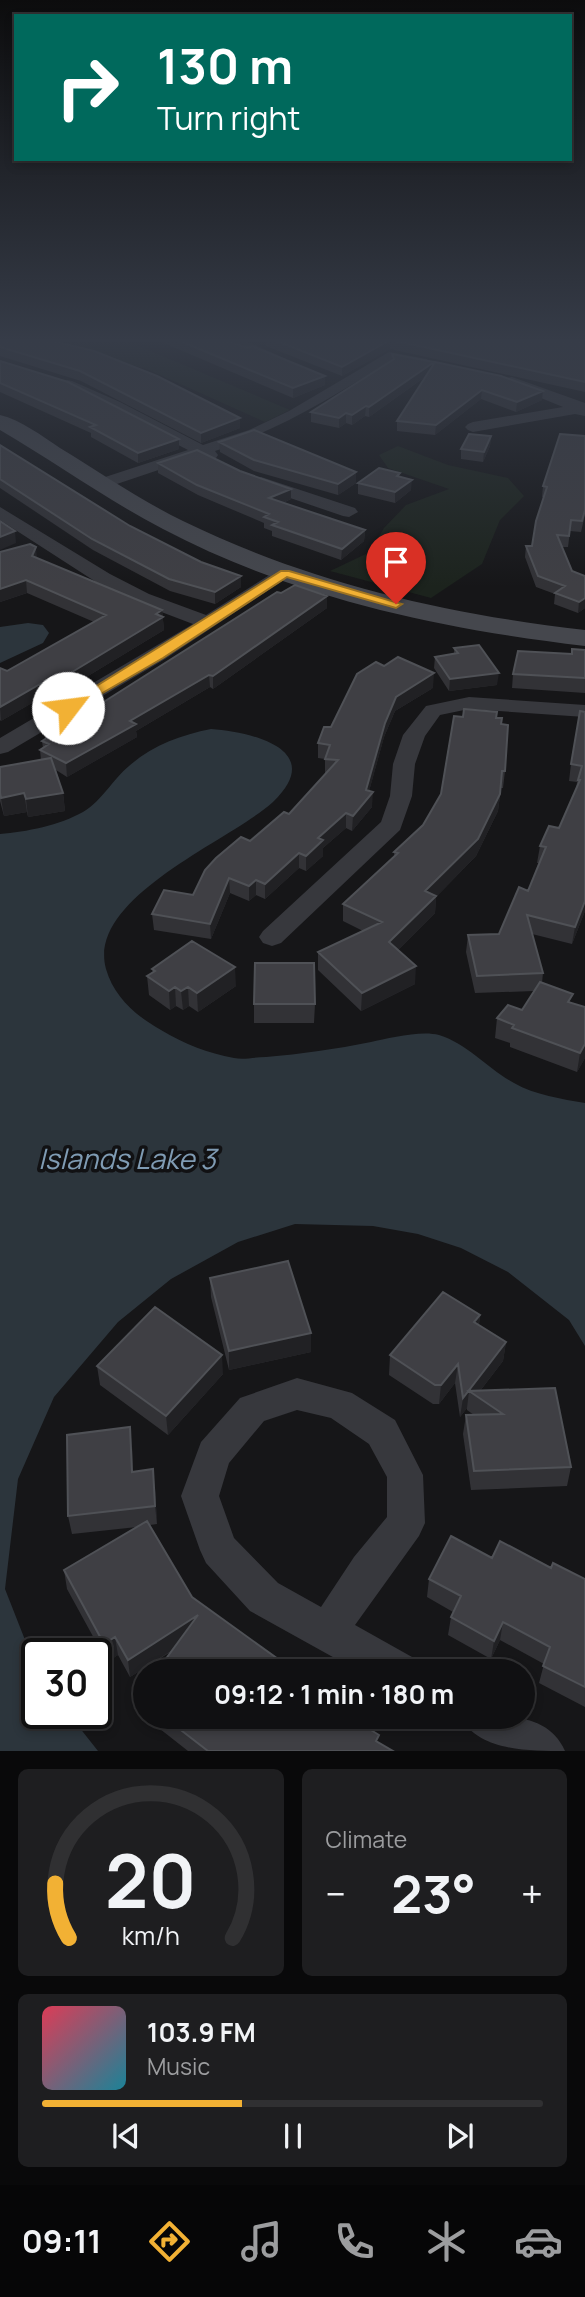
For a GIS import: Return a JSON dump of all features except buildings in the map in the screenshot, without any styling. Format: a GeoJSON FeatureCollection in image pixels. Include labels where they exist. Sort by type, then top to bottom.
{"type":"FeatureCollection","features":[{"type":"Feature","properties":{"kind":"street"},"geometry":{"type":"LineString","coordinates":[[3,423],[171,524],[226,551],[285,573],[342,592],[430,613],[508,629],[585,638]]}},
{"type":"Feature","properties":{"kind":"street"},"geometry":{"type":"LineString","coordinates":[[149,423],[225,464]]}},
{"type":"Feature","properties":{"kind":"street"},"geometry":{"type":"LineString","coordinates":[[102,484],[254,433],[276,423]]}},
{"type":"Feature","properties":{"kind":"street"},"geometry":{"type":"LineString","coordinates":[[473,427],[501,423]]}},
{"type":"Feature","properties":{"kind":"street"},"geometry":{"type":"LineString","coordinates":[[247,476],[349,512]]}},
{"type":"Feature","properties":{"kind":"street"},"geometry":{"type":"LineString","coordinates":[[0,512],[103,578],[142,598],[208,622]]}},
{"type":"Feature","properties":{"kind":"street"},"geometry":{"type":"LineString","coordinates":[[23,551],[46,543]]}},
{"type":"Feature","properties":{"kind":"street"},"geometry":{"type":"LineString","coordinates":[[0,747],[158,655],[285,573]]}},
{"type":"Feature","properties":{"kind":"street"},"geometry":{"type":"LineString","coordinates":[[272,937],[392,825],[401,796],[404,764],[414,735],[433,710],[469,703],[585,711]]}},
{"type":"Feature","properties":{"kind":"street"},"geometry":{"type":"LineString","coordinates":[[327,1632],[368,1571],[406,1523],[405,1475],[382,1432],[340,1404],[297,1394],[252,1409],[214,1454],[200,1496],[219,1550],[264,1597],[327,1632],[376,1659]]}},
{"type":"Feature","properties":{"kind":"street"},"geometry":{"type":"LineString","coordinates":[[504,1729],[544,1751]]}},
{"type":"Feature","properties":{"kind":"shaded area"},"geometry":{"type":"Polygon","coordinates":[[[398,446],[448,465],[508,478],[524,496],[500,520],[482,564],[431,598],[330,571],[370,552],[384,528],[406,505],[449,489],[388,468],[379,455],[398,446]]]}},
{"type":"Feature","properties":{"kind":"water"},"geometry":{"type":"Polygon","coordinates":[[[28,623],[43,625],[49,633],[43,643],[0,663],[0,627],[28,623]]]}},
{"type":"Feature","properties":{"kind":"water","name":"Islands Lake 3"},"geometry":{"type":"Polygon","coordinates":[[[211,729],[228,731],[246,734],[278,747],[288,757],[292,769],[288,784],[273,802],[253,817],[167,873],[139,895],[118,918],[106,943],[106,969],[114,988],[127,1005],[152,1025],[187,1044],[224,1056],[242,1059],[279,1056],[405,1035],[432,1034],[459,1044],[522,1087],[585,1103],[585,1346],[569,1320],[508,1272],[461,1248],[418,1234],[373,1226],[295,1224],[238,1242],[171,1279],[118,1322],[54,1397],[18,1479],[5,1589],[24,1638],[21,1638],[21,1729],[81,1729],[98,1751],[0,1751],[0,834],[43,827],[74,817],[90,807],[138,759],[189,734],[211,729]]]}},
{"type":"Feature","properties":{"kind":"route"},"geometry":{"type":"LineString","coordinates":[[68,708],[158,655],[285,573],[342,592],[396,604]]}}]}
